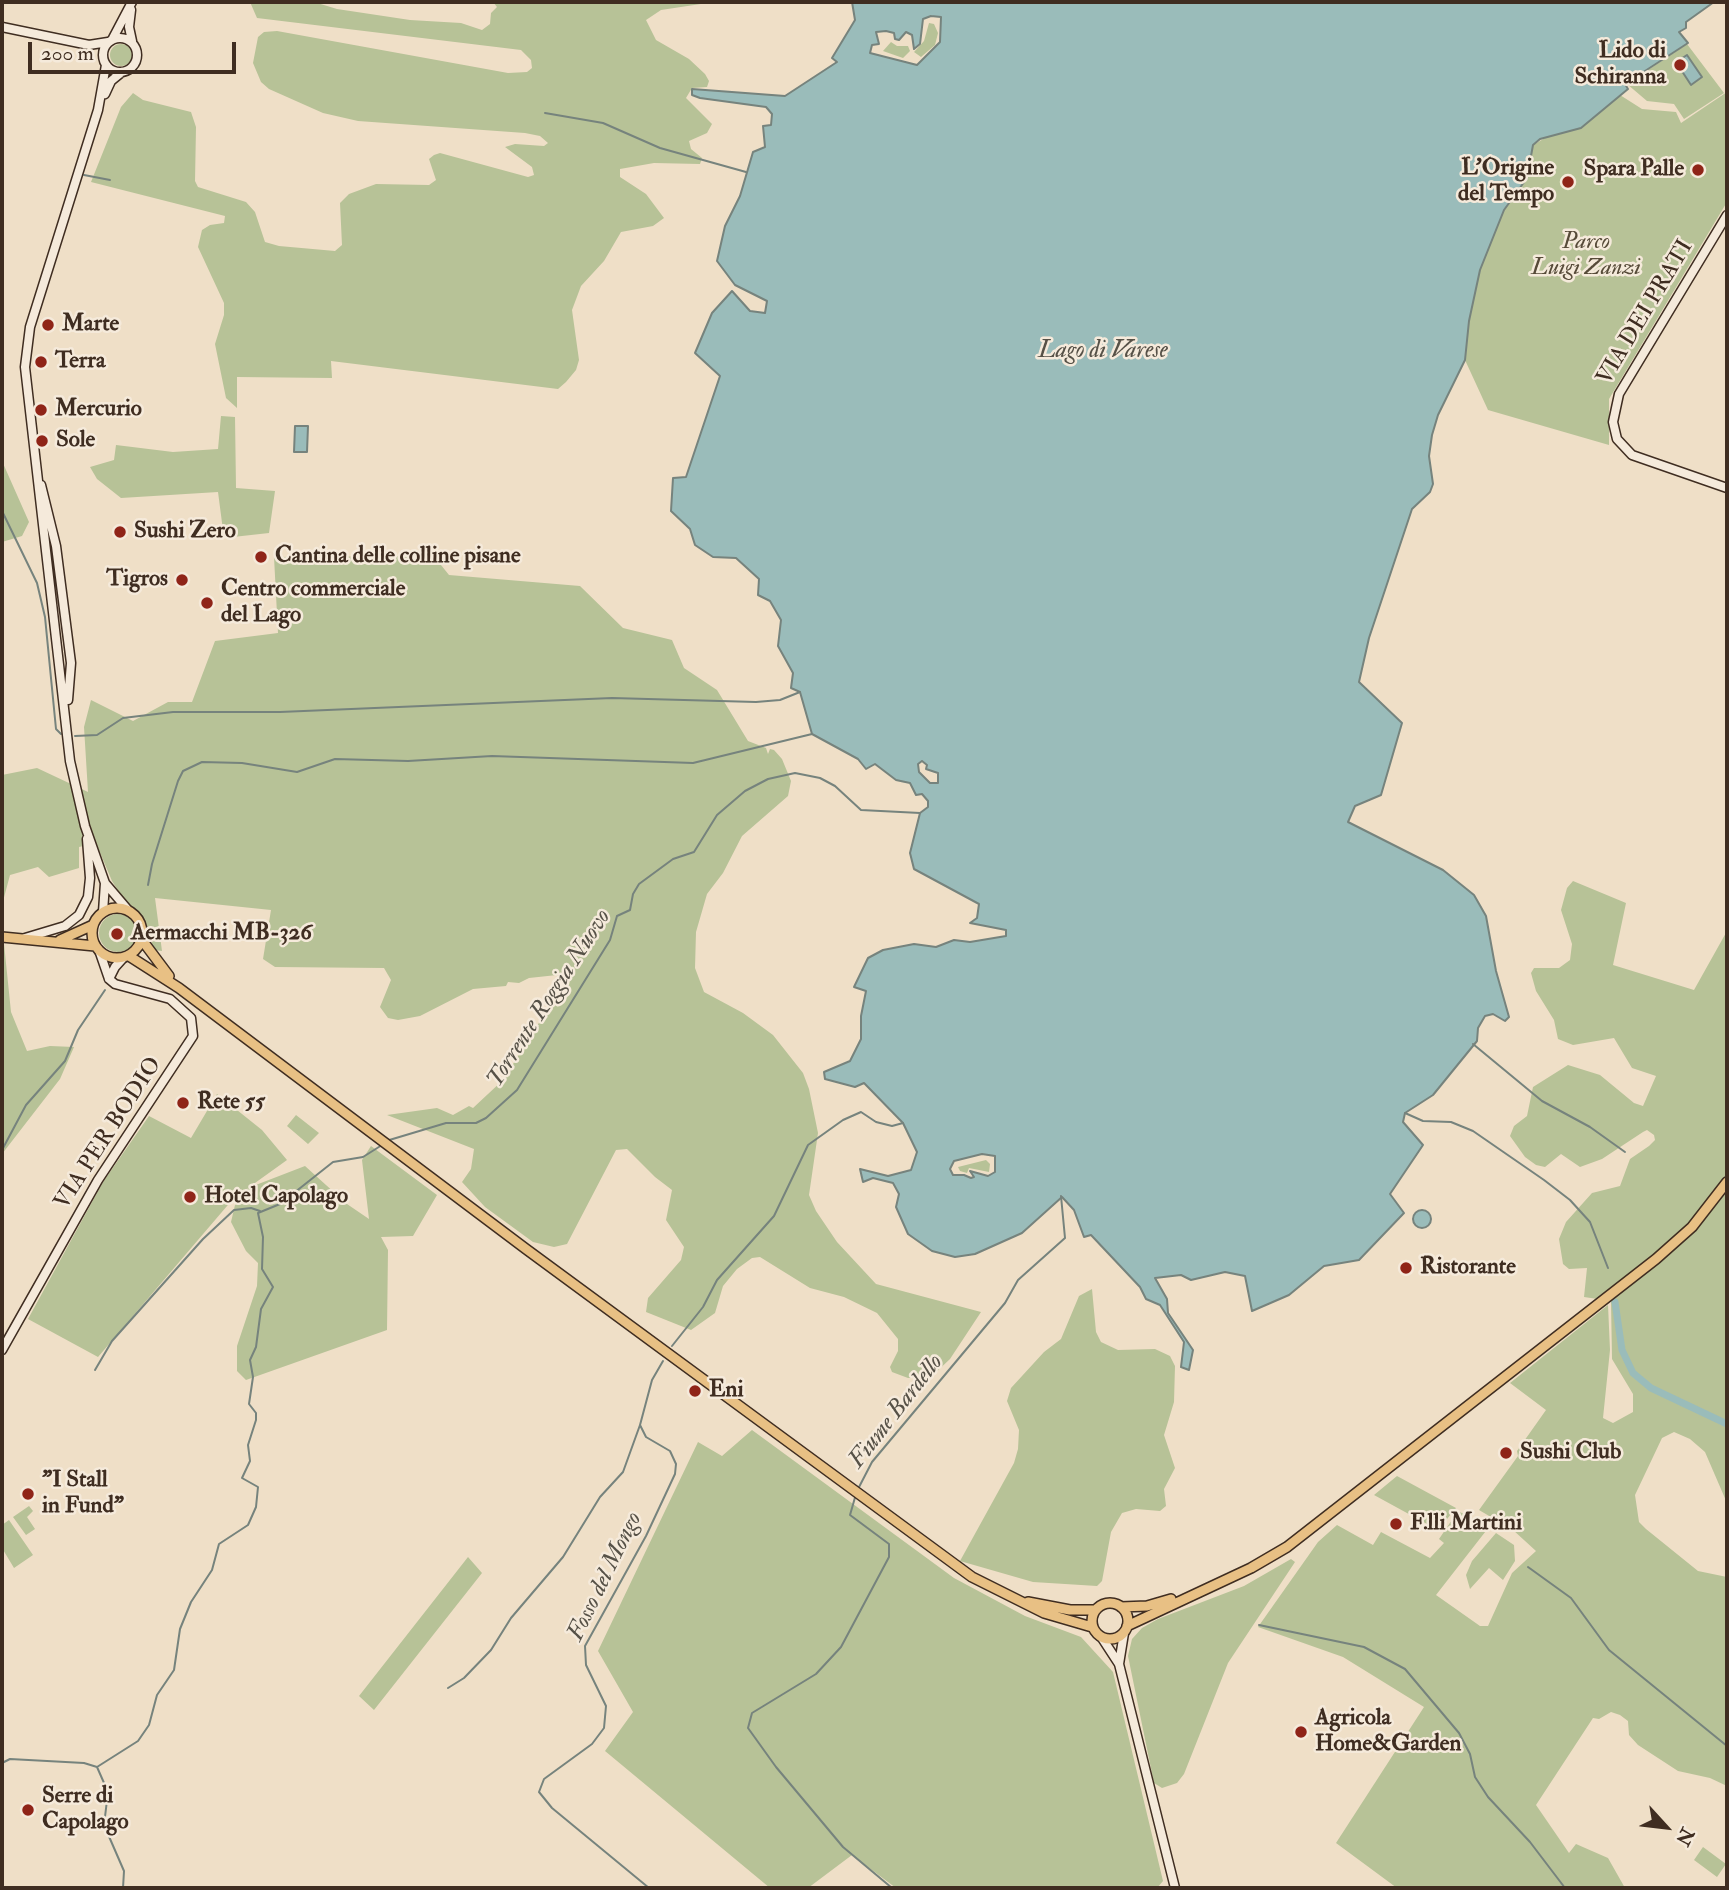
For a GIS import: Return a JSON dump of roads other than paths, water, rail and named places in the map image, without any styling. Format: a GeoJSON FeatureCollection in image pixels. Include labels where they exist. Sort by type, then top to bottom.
{"type":"FeatureCollection","features":[{"type":"Feature","properties":{"kind":"main road"},"geometry":{"type":"LineString","coordinates":[[98,110],[111,40],[132,2]]}},
{"type":"Feature","properties":{"kind":"main road"},"geometry":{"type":"LineString","coordinates":[[132,2],[129,27],[138,57],[132,67],[111,81],[98,110],[30,327],[25,367],[70,761],[85,826],[105,883],[139,919],[142,940],[152,957],[179,988]]}},
{"type":"Feature","properties":{"kind":"main road"},"geometry":{"type":"LineString","coordinates":[[2,27],[89,45],[126,38],[132,41]]}},
{"type":"Feature","properties":{"kind":"main road"},"geometry":{"type":"LineString","coordinates":[[89,45],[105,62],[122,72]]}},
{"type":"Feature","properties":{"kind":"main road","name":"VIA DEI PRATI"},"geometry":{"type":"LineString","coordinates":[[1727,215],[1619,394],[1613,412],[1614,431],[1627,451],[1727,488]]}},
{"type":"Feature","properties":{"kind":"main road"},"geometry":{"type":"LineString","coordinates":[[32,444],[56,546],[71,663],[67,720]]}},
{"type":"Feature","properties":{"kind":"main road"},"geometry":{"type":"LineString","coordinates":[[44,546],[55,585],[61,589]]}},
{"type":"Feature","properties":{"kind":"main road"},"geometry":{"type":"LineString","coordinates":[[57,643],[56,598],[61,589]]}},
{"type":"Feature","properties":{"kind":"main road"},"geometry":{"type":"LineString","coordinates":[[15,940],[48,933],[65,926],[79,915],[88,897],[90,878],[85,826]]}},
{"type":"Feature","properties":{"kind":"main road"},"geometry":{"type":"LineString","coordinates":[[103,912],[105,883]]}},
{"type":"Feature","properties":{"kind":"main road"},"geometry":{"type":"LineString","coordinates":[[58,941],[93,925],[103,912],[111,908],[128,909]]}},
{"type":"Feature","properties":{"kind":"main road"},"geometry":{"type":"LineString","coordinates":[[93,925],[97,948],[109,979]]}},
{"type":"Feature","properties":{"kind":"main road"},"geometry":{"type":"LineString","coordinates":[[2,937],[58,941],[97,948],[110,957],[126,957],[179,988],[972,1577],[1009,1598],[1044,1613],[1092,1626],[1119,1664],[1175,1888]]}},
{"type":"Feature","properties":{"kind":"main road"},"geometry":{"type":"LineString","coordinates":[[109,979],[115,967],[142,940]]}},
{"type":"Feature","properties":{"kind":"main road","name":"VIA PER BODIO"},"geometry":{"type":"LineString","coordinates":[[2,1350],[98,1180],[193,1036],[191,1018],[170,999],[121,988],[109,979]]}},
{"type":"Feature","properties":{"kind":"main road"},"geometry":{"type":"LineString","coordinates":[[1102,1638],[1114,1639],[1126,1629],[1287,1546],[1656,1259],[1692,1227],[1727,1182]]}},
{"type":"Feature","properties":{"kind":"main road"},"geometry":{"type":"LineString","coordinates":[[1009,1598],[1070,1610],[1094,1610],[1107,1602],[1121,1607],[1147,1606],[1207,1588]]}},
{"type":"Feature","properties":{"kind":"main road"},"geometry":{"type":"LineString","coordinates":[[1119,1664],[1127,1615],[1121,1607]]}},
{"type":"Feature","properties":{"kind":"main road"},"geometry":{"type":"LineString","coordinates":[[1092,1626],[1094,1610]]}},
{"type":"Feature","properties":{"kind":"water","name":"Lago di Varese"},"geometry":{"type":"Polygon","coordinates":[[[852,2],[1714,2],[1686,22],[1686,28],[1679,32],[1688,43],[1625,84],[1628,89],[1581,128],[1540,139],[1533,145],[1527,178],[1504,210],[1480,270],[1469,321],[1465,360],[1438,415],[1432,435],[1429,456],[1433,484],[1430,492],[1412,509],[1369,638],[1359,682],[1402,723],[1381,795],[1355,806],[1348,822],[1443,870],[1474,895],[1486,916],[1496,971],[1509,1017],[1505,1021],[1493,1014],[1485,1016],[1478,1028],[1477,1041],[1433,1095],[1405,1113],[1403,1122],[1423,1145],[1390,1194],[1404,1213],[1359,1260],[1324,1266],[1289,1295],[1252,1311],[1245,1276],[1225,1272],[1191,1280],[1181,1275],[1155,1278],[1167,1299],[1168,1313],[1193,1350],[1189,1370],[1181,1367],[1184,1342],[1160,1305],[1146,1299],[1140,1287],[1091,1235],[1084,1237],[1074,1210],[1062,1197],[1022,1233],[975,1254],[955,1257],[932,1251],[908,1234],[896,1207],[899,1194],[893,1183],[873,1178],[863,1182],[860,1169],[888,1176],[911,1170],[917,1152],[903,1123],[864,1083],[855,1087],[825,1079],[824,1072],[850,1061],[861,1039],[861,1016],[866,991],[854,987],[868,958],[883,950],[914,944],[936,947],[954,940],[970,942],[1006,936],[1006,930],[970,923],[977,918],[979,904],[914,869],[910,853],[920,813],[928,807],[928,801],[922,794],[916,795],[910,783],[896,780],[875,764],[866,769],[858,759],[812,734],[800,692],[791,688],[793,673],[778,646],[781,620],[770,601],[758,595],[759,579],[736,558],[713,557],[695,545],[690,529],[671,511],[673,478],[686,477],[720,376],[695,353],[712,313],[732,291],[750,311],[765,313],[767,301],[735,285],[717,261],[725,226],[740,196],[753,152],[765,147],[763,126],[771,125],[772,114],[766,107],[700,98],[692,95],[692,89],[785,96],[837,62],[832,58],[855,20],[852,2]],[[941,17],[923,19],[920,44],[914,49],[912,35],[906,32],[899,40],[895,39],[894,33],[886,31],[876,32],[879,44],[872,45],[870,53],[917,65],[940,42],[941,17]],[[922,761],[918,764],[919,772],[930,783],[938,783],[938,773],[926,769],[927,765],[922,761]],[[982,1154],[954,1161],[950,1169],[953,1175],[971,1178],[974,1177],[970,1171],[988,1176],[995,1172],[995,1156],[982,1154]]]}},
{"type":"Feature","properties":{"kind":"water"},"geometry":{"type":"Polygon","coordinates":[[[1687,55],[1702,77],[1691,85],[1676,62],[1687,55]]]}},
{"type":"Feature","properties":{"kind":"water"},"geometry":{"type":"Polygon","coordinates":[[[295,426],[308,426],[307,452],[294,452],[295,426]]]}},
{"type":"Feature","properties":{"kind":"water"},"geometry":{"type":"Polygon","coordinates":[[[1422,1210],[1428,1213],[1431,1219],[1428,1225],[1422,1228],[1416,1225],[1413,1219],[1416,1213],[1422,1210]]]}},
{"type":"Feature","properties":{"kind":"waterway"},"geometry":{"type":"LineString","coordinates":[[545,113],[603,123],[660,148],[746,172]]}},
{"type":"Feature","properties":{"kind":"waterway"},"geometry":{"type":"LineString","coordinates":[[84,175],[110,180]]}},
{"type":"Feature","properties":{"kind":"waterway"},"geometry":{"type":"LineString","coordinates":[[2,511],[37,583],[45,617],[56,729],[61,734]]}},
{"type":"Feature","properties":{"kind":"waterway"},"geometry":{"type":"LineString","coordinates":[[75,736],[97,735],[123,718],[173,712],[280,712],[612,698],[756,702],[780,700],[800,692]]}},
{"type":"Feature","properties":{"kind":"waterway"},"geometry":{"type":"LineString","coordinates":[[148,885],[178,781],[183,771],[202,762],[242,763],[297,772],[335,759],[408,761],[492,756],[693,763],[812,734]]}},
{"type":"Feature","properties":{"kind":"waterway","name":"Torrente Roggia Nuovo"},"geometry":{"type":"LineString","coordinates":[[386,1141],[446,1123],[476,1123],[486,1118],[517,1090],[610,940],[617,916],[630,910],[633,894],[639,884],[673,859],[694,852],[717,815],[745,791],[768,779],[795,773],[820,778],[835,786],[861,810],[920,813]]}},
{"type":"Feature","properties":{"kind":"waterway"},"geometry":{"type":"LineString","coordinates":[[2,1150],[26,1105],[65,1061],[78,1030],[105,990]]}},
{"type":"Feature","properties":{"kind":"waterway"},"geometry":{"type":"LineString","coordinates":[[1473,1044],[1542,1101],[1590,1127],[1625,1152]]}},
{"type":"Feature","properties":{"kind":"waterway","name":"Fosso del Mongo"},"geometry":{"type":"LineString","coordinates":[[672,1346],[703,1307],[717,1280],[774,1216],[808,1145],[843,1120],[861,1112],[876,1122],[892,1126],[903,1123]]}},
{"type":"Feature","properties":{"kind":"waterway"},"geometry":{"type":"LineString","coordinates":[[1405,1113],[1423,1121],[1451,1122],[1473,1131],[1544,1180],[1570,1200],[1590,1222],[1608,1268]]}},
{"type":"Feature","properties":{"kind":"waterway","name":"Torrente Roggia Nuovo"},"geometry":{"type":"LineString","coordinates":[[123,1888],[124,1871],[104,1825],[108,1792],[97,1767],[138,1741],[149,1725],[157,1695],[174,1670],[180,1629],[191,1602],[212,1570],[219,1544],[248,1525],[256,1507],[258,1487],[242,1478],[250,1461],[248,1445],[256,1420],[256,1413],[249,1404],[253,1377],[250,1360],[256,1347],[261,1309],[273,1287],[262,1269],[263,1237],[258,1213],[280,1204],[333,1162],[363,1157],[382,1145]]}},
{"type":"Feature","properties":{"kind":"waterway","name":"Fiume Bardello"},"geometry":{"type":"LineString","coordinates":[[858,1489],[872,1462],[1005,1303],[1018,1280],[1065,1238],[1061,1196]]}},
{"type":"Feature","properties":{"kind":"waterway"},"geometry":{"type":"LineString","coordinates":[[95,1370],[112,1341],[203,1239],[234,1210],[251,1208],[260,1211]]}},
{"type":"Feature","properties":{"kind":"waterway"},"geometry":{"type":"LineString","coordinates":[[1615,1302],[1622,1350],[1633,1373],[1651,1388],[1727,1424]]}},
{"type":"Feature","properties":{"kind":"waterway"},"geometry":{"type":"LineString","coordinates":[[448,1688],[464,1678],[491,1650],[511,1618],[563,1557],[600,1497],[623,1472],[652,1380],[663,1361]]}},
{"type":"Feature","properties":{"kind":"waterway","name":"Fosso del Mongo"},"geometry":{"type":"LineString","coordinates":[[640,1425],[646,1437],[670,1451],[676,1464],[675,1474],[646,1536],[585,1646],[586,1665],[606,1706],[604,1728],[592,1744],[544,1779],[539,1792],[552,1808],[649,1888]]}},
{"type":"Feature","properties":{"kind":"waterway","name":"Fiume Bardello"},"geometry":{"type":"LineString","coordinates":[[856,1494],[850,1515],[889,1544],[889,1557],[841,1647],[816,1674],[752,1713],[748,1728],[776,1767],[843,1847],[892,1888]]}},
{"type":"Feature","properties":{"kind":"waterway"},"geometry":{"type":"LineString","coordinates":[[1528,1567],[1571,1598],[1609,1650],[1727,1746]]}},
{"type":"Feature","properties":{"kind":"waterway"},"geometry":{"type":"LineString","coordinates":[[1259,1625],[1364,1647],[1405,1669],[1459,1733],[1470,1754],[1475,1777],[1488,1797],[1530,1842],[1565,1888]]}},
{"type":"Feature","properties":{"kind":"waterway"},"geometry":{"type":"LineString","coordinates":[[2,1763],[10,1759],[84,1763],[97,1767]]}},
{"type":"Feature","properties":{"kind":"place","name":"Lido di Schiranna"},"geometry":{"type":"Point","coordinates":[1680,65]}},
{"type":"Feature","properties":{"kind":"place","name":"Spara Palle"},"geometry":{"type":"Point","coordinates":[1698,170]}},
{"type":"Feature","properties":{"kind":"place","name":"L'Origine del Tempo"},"geometry":{"type":"Point","coordinates":[1568,182]}},
{"type":"Feature","properties":{"kind":"place","name":"Marte"},"geometry":{"type":"Point","coordinates":[48,325]}},
{"type":"Feature","properties":{"kind":"place","name":"Terra"},"geometry":{"type":"Point","coordinates":[41,362]}},
{"type":"Feature","properties":{"kind":"place","name":"Mercurio"},"geometry":{"type":"Point","coordinates":[41,410]}},
{"type":"Feature","properties":{"kind":"place","name":"Sole"},"geometry":{"type":"Point","coordinates":[42,441]}},
{"type":"Feature","properties":{"kind":"place","name":"Sushi Zero"},"geometry":{"type":"Point","coordinates":[120,532]}},
{"type":"Feature","properties":{"kind":"place","name":"Cantina delle colline pisane"},"geometry":{"type":"Point","coordinates":[261,557]}},
{"type":"Feature","properties":{"kind":"place","name":"Tigros"},"geometry":{"type":"Point","coordinates":[182,580]}},
{"type":"Feature","properties":{"kind":"place","name":"Centro commerciale del Lago"},"geometry":{"type":"Point","coordinates":[207,603]}},
{"type":"Feature","properties":{"kind":"place","name":"Aermacchi MB-326"},"geometry":{"type":"Point","coordinates":[117,934]}},
{"type":"Feature","properties":{"kind":"place","name":"Rete 55"},"geometry":{"type":"Point","coordinates":[183,1103]}},
{"type":"Feature","properties":{"kind":"place","name":"Hotel Capolago"},"geometry":{"type":"Point","coordinates":[190,1197]}},
{"type":"Feature","properties":{"kind":"place","name":"Ristorante"},"geometry":{"type":"Point","coordinates":[1406,1268]}},
{"type":"Feature","properties":{"kind":"place","name":"Eni"},"geometry":{"type":"Point","coordinates":[695,1391]}},
{"type":"Feature","properties":{"kind":"place","name":"Sushi Club"},"geometry":{"type":"Point","coordinates":[1506,1453]}},
{"type":"Feature","properties":{"kind":"place","name":"\"I Stall in Fund\""},"geometry":{"type":"Point","coordinates":[28,1494]}},
{"type":"Feature","properties":{"kind":"place","name":"F.lli Martini"},"geometry":{"type":"Point","coordinates":[1396,1524]}},
{"type":"Feature","properties":{"kind":"place","name":"Agricola Home&Garden"},"geometry":{"type":"Point","coordinates":[1301,1732]}},
{"type":"Feature","properties":{"kind":"place","name":"Serre di Capolago"},"geometry":{"type":"Point","coordinates":[28,1810]}},
{"type":"Feature","properties":{"kind":"park label","name":"Parco Luigi Zanzi"},"geometry":{"type":"Point","coordinates":[1586,256]}}]}
